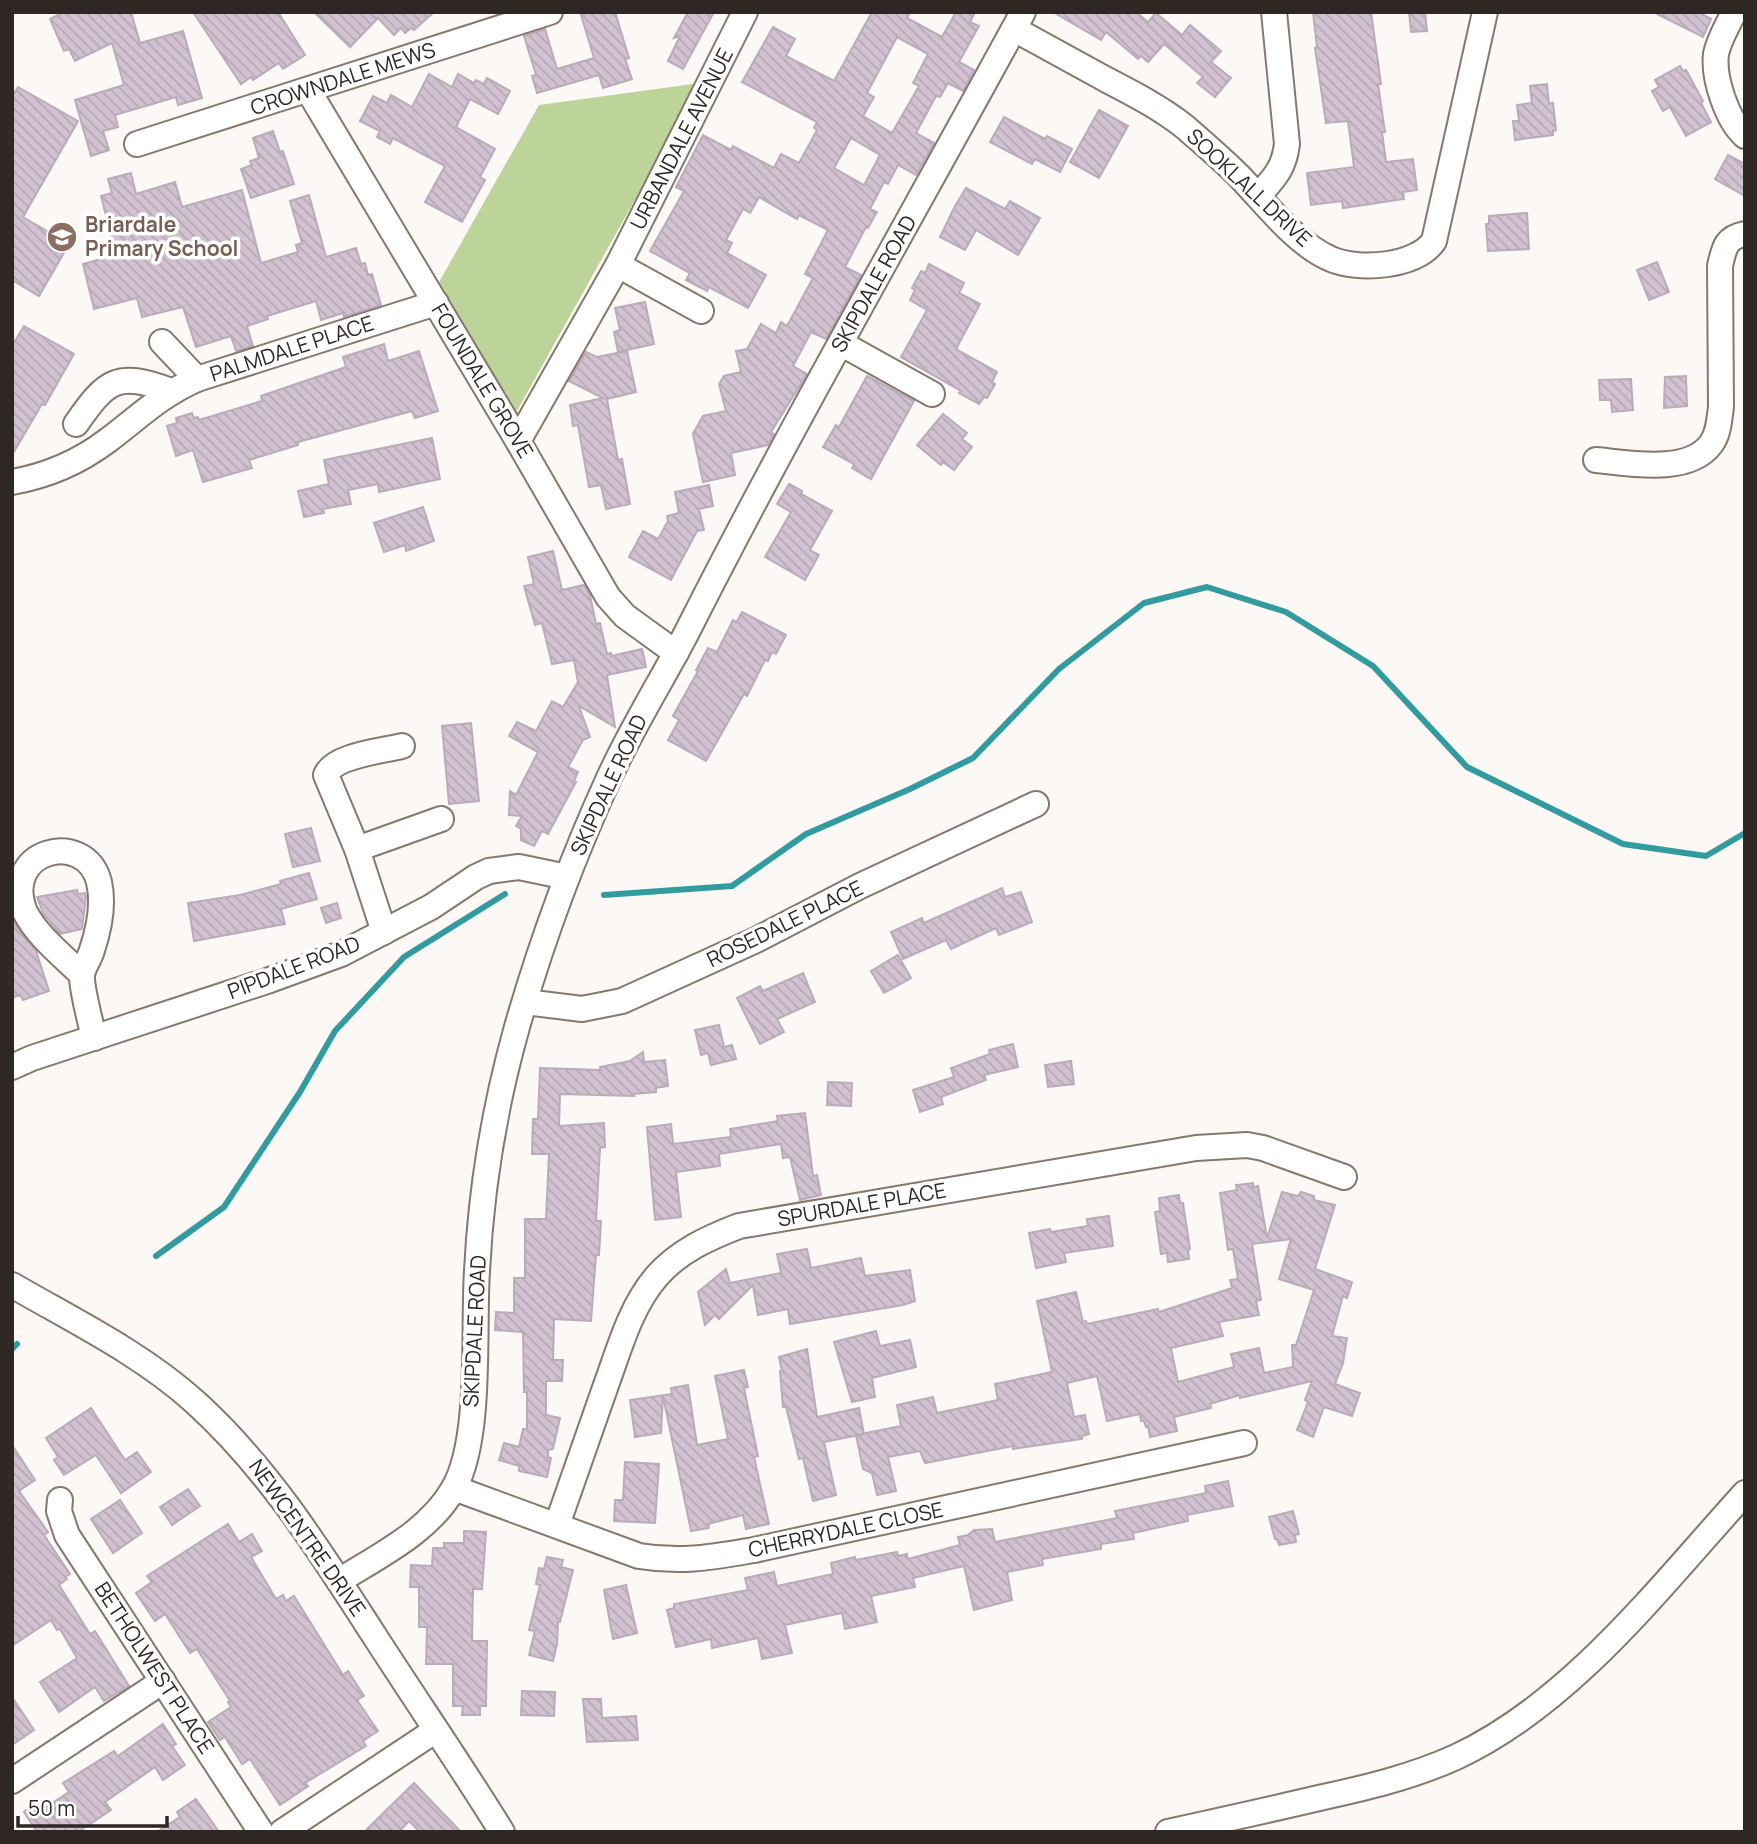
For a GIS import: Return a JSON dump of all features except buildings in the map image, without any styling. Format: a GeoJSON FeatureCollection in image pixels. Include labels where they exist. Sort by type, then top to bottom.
{"type":"FeatureCollection","features":[{"type":"Feature","properties":{"kind":"street","name":"CROWNDALE MEWS"},"geometry":{"type":"LineString","coordinates":[[137,144],[550,12]]}},
{"type":"Feature","properties":{"kind":"street","name":"URBANDALE AVENUE"},"geometry":{"type":"LineString","coordinates":[[518,441],[618,265],[745,12]]}},
{"type":"Feature","properties":{"kind":"street"},"geometry":{"type":"LineString","coordinates":[[1258,196],[1285,161],[1287,144],[1273,12]]}},
{"type":"Feature","properties":{"kind":"street","name":"SOOKLALL DRIVE"},"geometry":{"type":"LineString","coordinates":[[1018,21],[1184,127],[1310,246],[1330,259],[1357,265],[1411,259],[1429,248],[1434,241],[1485,12]]}},
{"type":"Feature","properties":{"kind":"street"},"geometry":{"type":"LineString","coordinates":[[1734,12],[1716,55],[1717,71],[1729,115],[1736,128],[1745,136]]}},
{"type":"Feature","properties":{"kind":"street","name":"SKIPDALE ROAD"},"geometry":{"type":"LineString","coordinates":[[339,1581],[402,1542],[425,1524],[454,1488],[463,1469],[473,1400],[477,1266],[482,1210],[506,1073],[524,1002],[567,877],[609,777],[646,704],[1018,21]]}},
{"type":"Feature","properties":{"kind":"street","name":"FOUNDALE GROVE"},"geometry":{"type":"LineString","coordinates":[[308,90],[615,607],[676,653]]}},
{"type":"Feature","properties":{"kind":"street"},"geometry":{"type":"LineString","coordinates":[[1596,460],[1648,465],[1675,463],[1694,459],[1712,443],[1718,429],[1721,407],[1720,266],[1729,238],[1745,234]]}},
{"type":"Feature","properties":{"kind":"street"},"geometry":{"type":"LineString","coordinates":[[618,265],[701,311]]}},
{"type":"Feature","properties":{"kind":"street","name":"PALMDALE PLACE"},"geometry":{"type":"LineString","coordinates":[[162,342],[197,379],[436,303]]}},
{"type":"Feature","properties":{"kind":"street"},"geometry":{"type":"LineString","coordinates":[[842,344],[932,394]]}},
{"type":"Feature","properties":{"kind":"street"},"geometry":{"type":"LineString","coordinates":[[12,482],[63,467],[86,455],[171,391],[197,379]]}},
{"type":"Feature","properties":{"kind":"street"},"geometry":{"type":"LineString","coordinates":[[76,424],[98,395],[118,381],[150,383],[171,391]]}},
{"type":"Feature","properties":{"kind":"street"},"geometry":{"type":"LineString","coordinates":[[384,932],[357,849],[326,778],[327,770],[348,758],[402,746]]}},
{"type":"Feature","properties":{"kind":"street","name":"ROSEDALE PLACE"},"geometry":{"type":"LineString","coordinates":[[524,1002],[582,1009],[622,1002],[1036,804]]}},
{"type":"Feature","properties":{"kind":"street"},"geometry":{"type":"LineString","coordinates":[[357,849],[441,819]]}},
{"type":"Feature","properties":{"kind":"street"},"geometry":{"type":"LineString","coordinates":[[82,975],[36,929],[24,910],[18,893],[17,877],[20,869],[26,862],[43,853],[66,851],[76,854],[87,860],[99,882],[100,920],[82,975],[94,1038]]}},
{"type":"Feature","properties":{"kind":"street","name":"PIPDALE ROAD"},"geometry":{"type":"LineString","coordinates":[[12,1067],[341,954],[431,908],[489,871],[519,867],[567,877]]}},
{"type":"Feature","properties":{"kind":"street","name":"SPURDALE PLACE"},"geometry":{"type":"LineString","coordinates":[[557,1525],[637,1305],[657,1276],[680,1255],[706,1238],[738,1226],[1196,1148],[1247,1145],[1263,1148],[1344,1177]]}},
{"type":"Feature","properties":{"kind":"street","name":"NEWCENTRE DRIVE"},"geometry":{"type":"LineString","coordinates":[[12,1285],[137,1358],[195,1402],[252,1458],[313,1539],[502,1832]]}},
{"type":"Feature","properties":{"kind":"street","name":"CHERRYDALE CLOSE"},"geometry":{"type":"LineString","coordinates":[[454,1488],[639,1556],[689,1561],[754,1550],[1244,1443]]}},
{"type":"Feature","properties":{"kind":"street"},"geometry":{"type":"LineString","coordinates":[[1168,1832],[1406,1776],[1457,1756],[1496,1734],[1560,1689],[1595,1657],[1745,1493]]}},
{"type":"Feature","properties":{"kind":"street","name":"BETHOLWEST PLACE"},"geometry":{"type":"LineString","coordinates":[[61,1500],[59,1511],[67,1535],[261,1832]]}},
{"type":"Feature","properties":{"kind":"street"},"geometry":{"type":"LineString","coordinates":[[12,1781],[163,1681]]}},
{"type":"Feature","properties":{"kind":"street"},"geometry":{"type":"LineString","coordinates":[[282,1832],[436,1730]]}},
{"type":"Feature","properties":{"kind":"green space"},"geometry":{"type":"Polygon","coordinates":[[[700,83],[513,418],[504,402],[507,393],[492,398],[434,291],[539,105],[700,83]]]}},
{"type":"Feature","properties":{"kind":"waterway"},"geometry":{"type":"LineString","coordinates":[[604,895],[732,886],[806,834],[910,789],[973,758],[1059,669],[1144,603],[1207,587],[1286,612],[1373,666],[1467,767],[1623,844],[1706,856],[1745,833]]}},
{"type":"Feature","properties":{"kind":"waterway"},"geometry":{"type":"LineString","coordinates":[[156,1256],[224,1207],[300,1092],[335,1031],[404,957],[505,894]]}},
{"type":"Feature","properties":{"kind":"waterway"},"geometry":{"type":"LineString","coordinates":[[12,1349],[17,1344]]}},
{"type":"Feature","properties":{"kind":"place","name":"Briardale Primary School"},"geometry":{"type":"Point","coordinates":[62,237]}}]}
